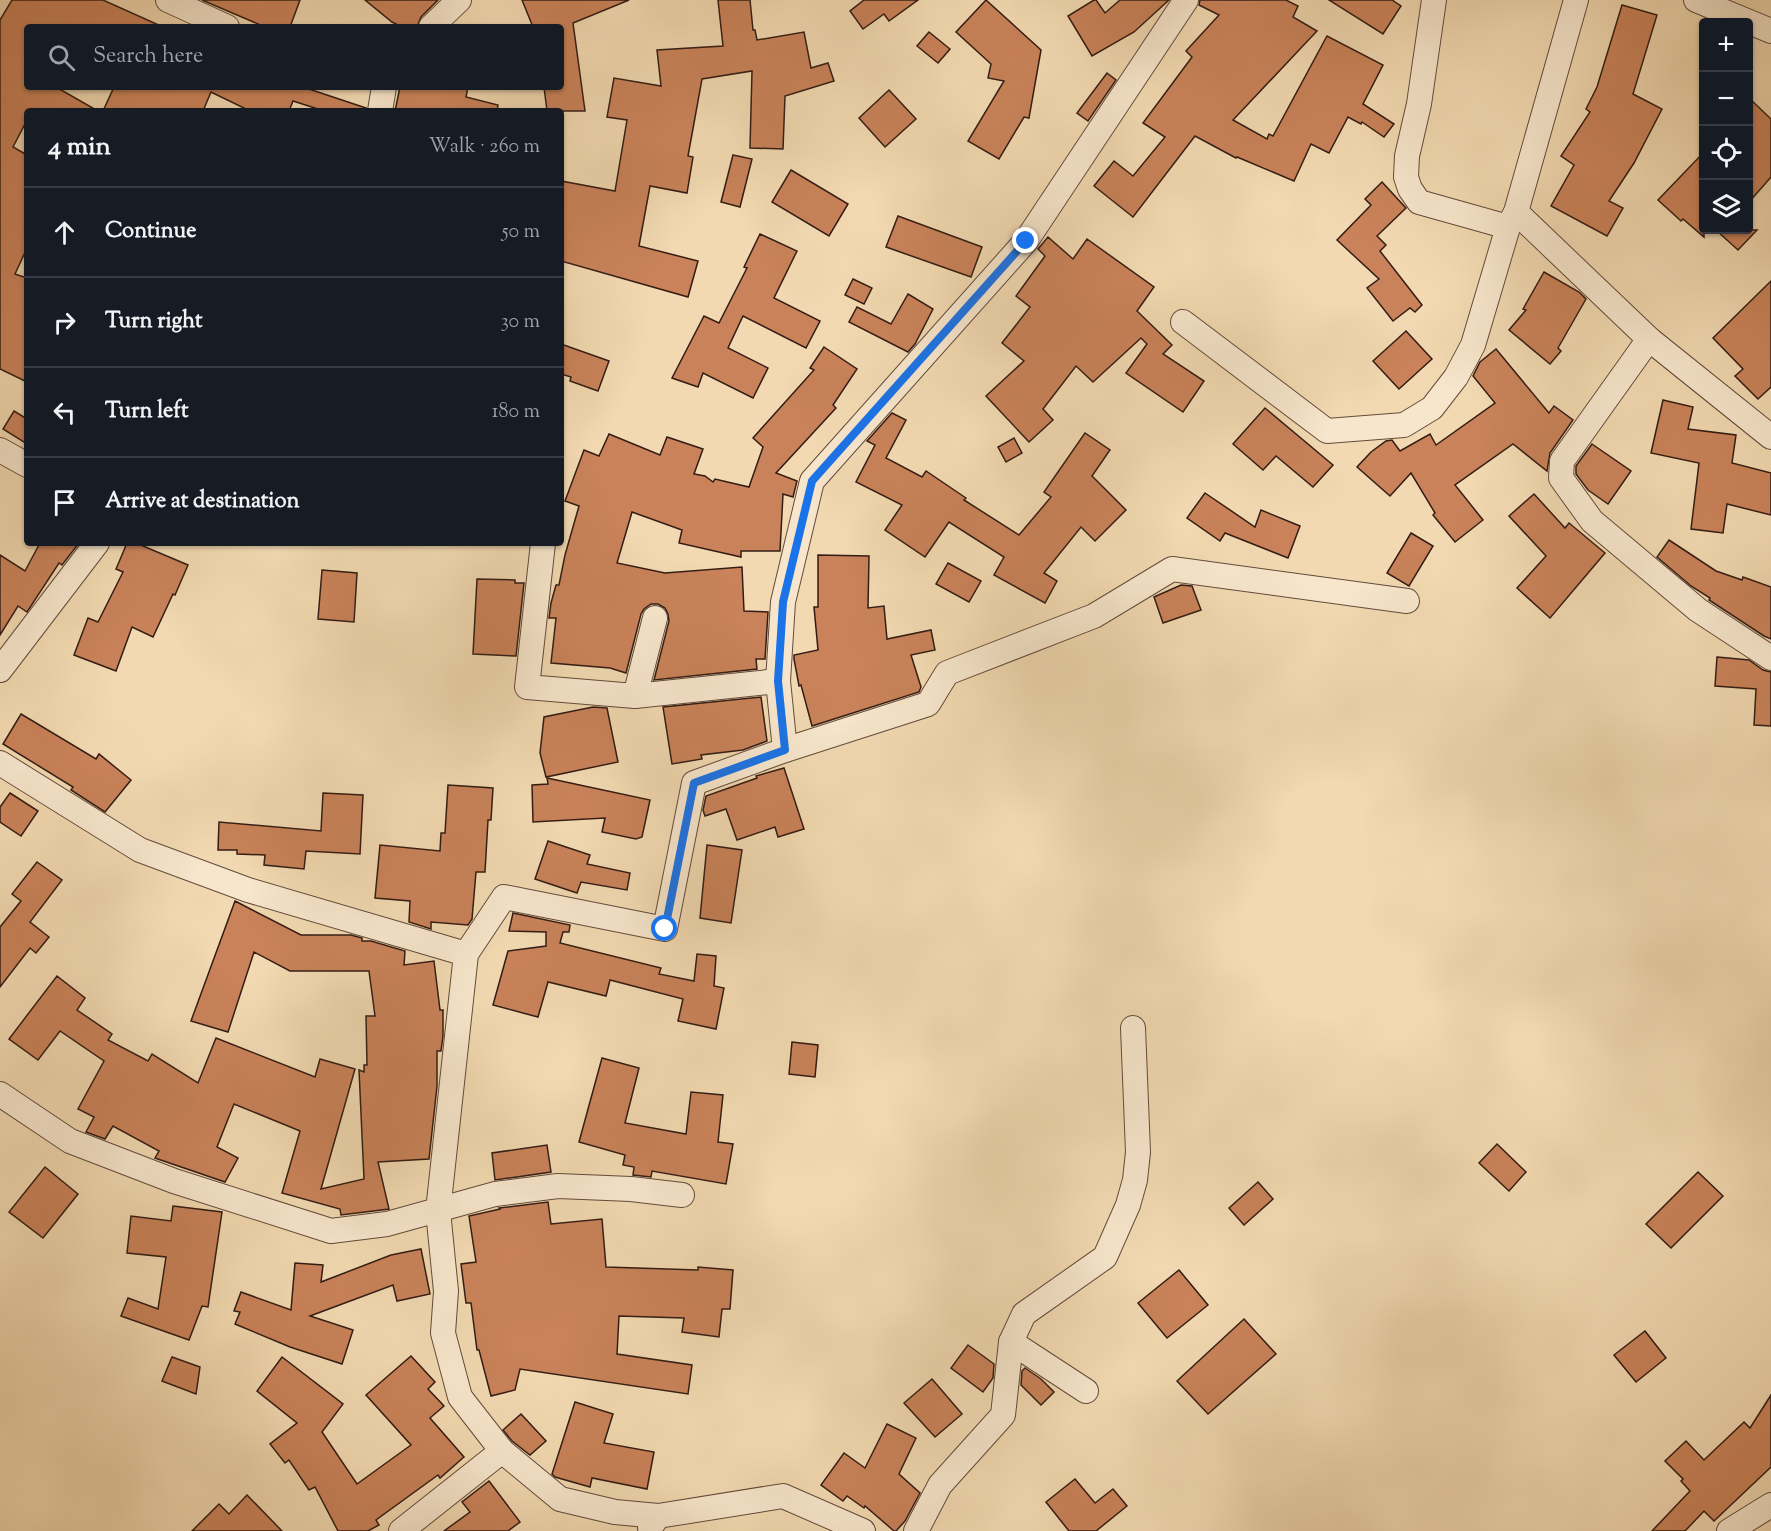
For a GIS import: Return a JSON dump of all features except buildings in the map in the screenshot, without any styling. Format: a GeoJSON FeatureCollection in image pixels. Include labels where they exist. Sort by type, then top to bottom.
{"type":"FeatureCollection","features":[{"type":"Feature","properties":{"kind":"street"},"geometry":{"type":"LineString","coordinates":[[168,0],[220,24]]}},
{"type":"Feature","properties":{"kind":"street"},"geometry":{"type":"LineString","coordinates":[[434,24],[459,0]]}},
{"type":"Feature","properties":{"kind":"street"},"geometry":{"type":"LineString","coordinates":[[785,750],[778,681],[783,602],[812,481],[1026,241],[1186,0]]}},
{"type":"Feature","properties":{"kind":"street"},"geometry":{"type":"LineString","coordinates":[[1434,0],[1419,104],[1407,156],[1406,177],[1410,189],[1419,202],[1512,220],[1649,339],[1771,437]]}},
{"type":"Feature","properties":{"kind":"street"},"geometry":{"type":"LineString","coordinates":[[1183,322],[1327,431],[1404,425],[1432,408],[1456,377],[1473,345],[1576,0]]}},
{"type":"Feature","properties":{"kind":"street"},"geometry":{"type":"LineString","coordinates":[[1695,0],[1771,31]]}},
{"type":"Feature","properties":{"kind":"street"},"geometry":{"type":"LineString","coordinates":[[380,108],[384,90]]}},
{"type":"Feature","properties":{"kind":"street"},"geometry":{"type":"LineString","coordinates":[[1649,339],[1562,461],[1561,478],[1592,521],[1629,554],[1698,610],[1771,658]]}},
{"type":"Feature","properties":{"kind":"street"},"geometry":{"type":"LineString","coordinates":[[0,450],[24,463]]}},
{"type":"Feature","properties":{"kind":"street"},"geometry":{"type":"LineString","coordinates":[[0,670],[95,546]]}},
{"type":"Feature","properties":{"kind":"street"},"geometry":{"type":"LineString","coordinates":[[543,546],[527,687],[634,696],[778,681]]}},
{"type":"Feature","properties":{"kind":"street"},"geometry":{"type":"LineString","coordinates":[[863,1531],[783,1496],[653,1523],[560,1499],[502,1451],[460,1397],[443,1333],[446,1291],[438,1211],[466,954],[504,897],[665,929],[694,783],[785,750],[928,704],[947,673],[1094,616],[1172,569],[1407,601]]}},
{"type":"Feature","properties":{"kind":"street"},"geometry":{"type":"LineString","coordinates":[[634,696],[655,618]]}},
{"type":"Feature","properties":{"kind":"street"},"geometry":{"type":"LineString","coordinates":[[0,763],[140,850],[248,890],[466,954]]}},
{"type":"Feature","properties":{"kind":"street"},"geometry":{"type":"LineString","coordinates":[[916,1531],[940,1485],[1002,1415],[1011,1342],[1024,1314],[1105,1257],[1128,1205],[1136,1180],[1138,1152],[1133,1028]]}},
{"type":"Feature","properties":{"kind":"street"},"geometry":{"type":"LineString","coordinates":[[0,1094],[70,1141],[174,1181],[331,1231],[387,1224],[495,1194],[558,1186],[632,1189],[682,1195]]}},
{"type":"Feature","properties":{"kind":"street"},"geometry":{"type":"LineString","coordinates":[[1011,1342],[1086,1391]]}},
{"type":"Feature","properties":{"kind":"street"},"geometry":{"type":"LineString","coordinates":[[401,1531],[502,1451]]}},
{"type":"Feature","properties":{"kind":"street"},"geometry":{"type":"LineString","coordinates":[[1729,1531],[1771,1505]]}},
{"type":"Feature","properties":{"kind":"route"},"geometry":{"type":"LineString","coordinates":[[665,929],[694,783],[785,750],[778,681],[783,602],[812,481],[1026,241]]}}]}
